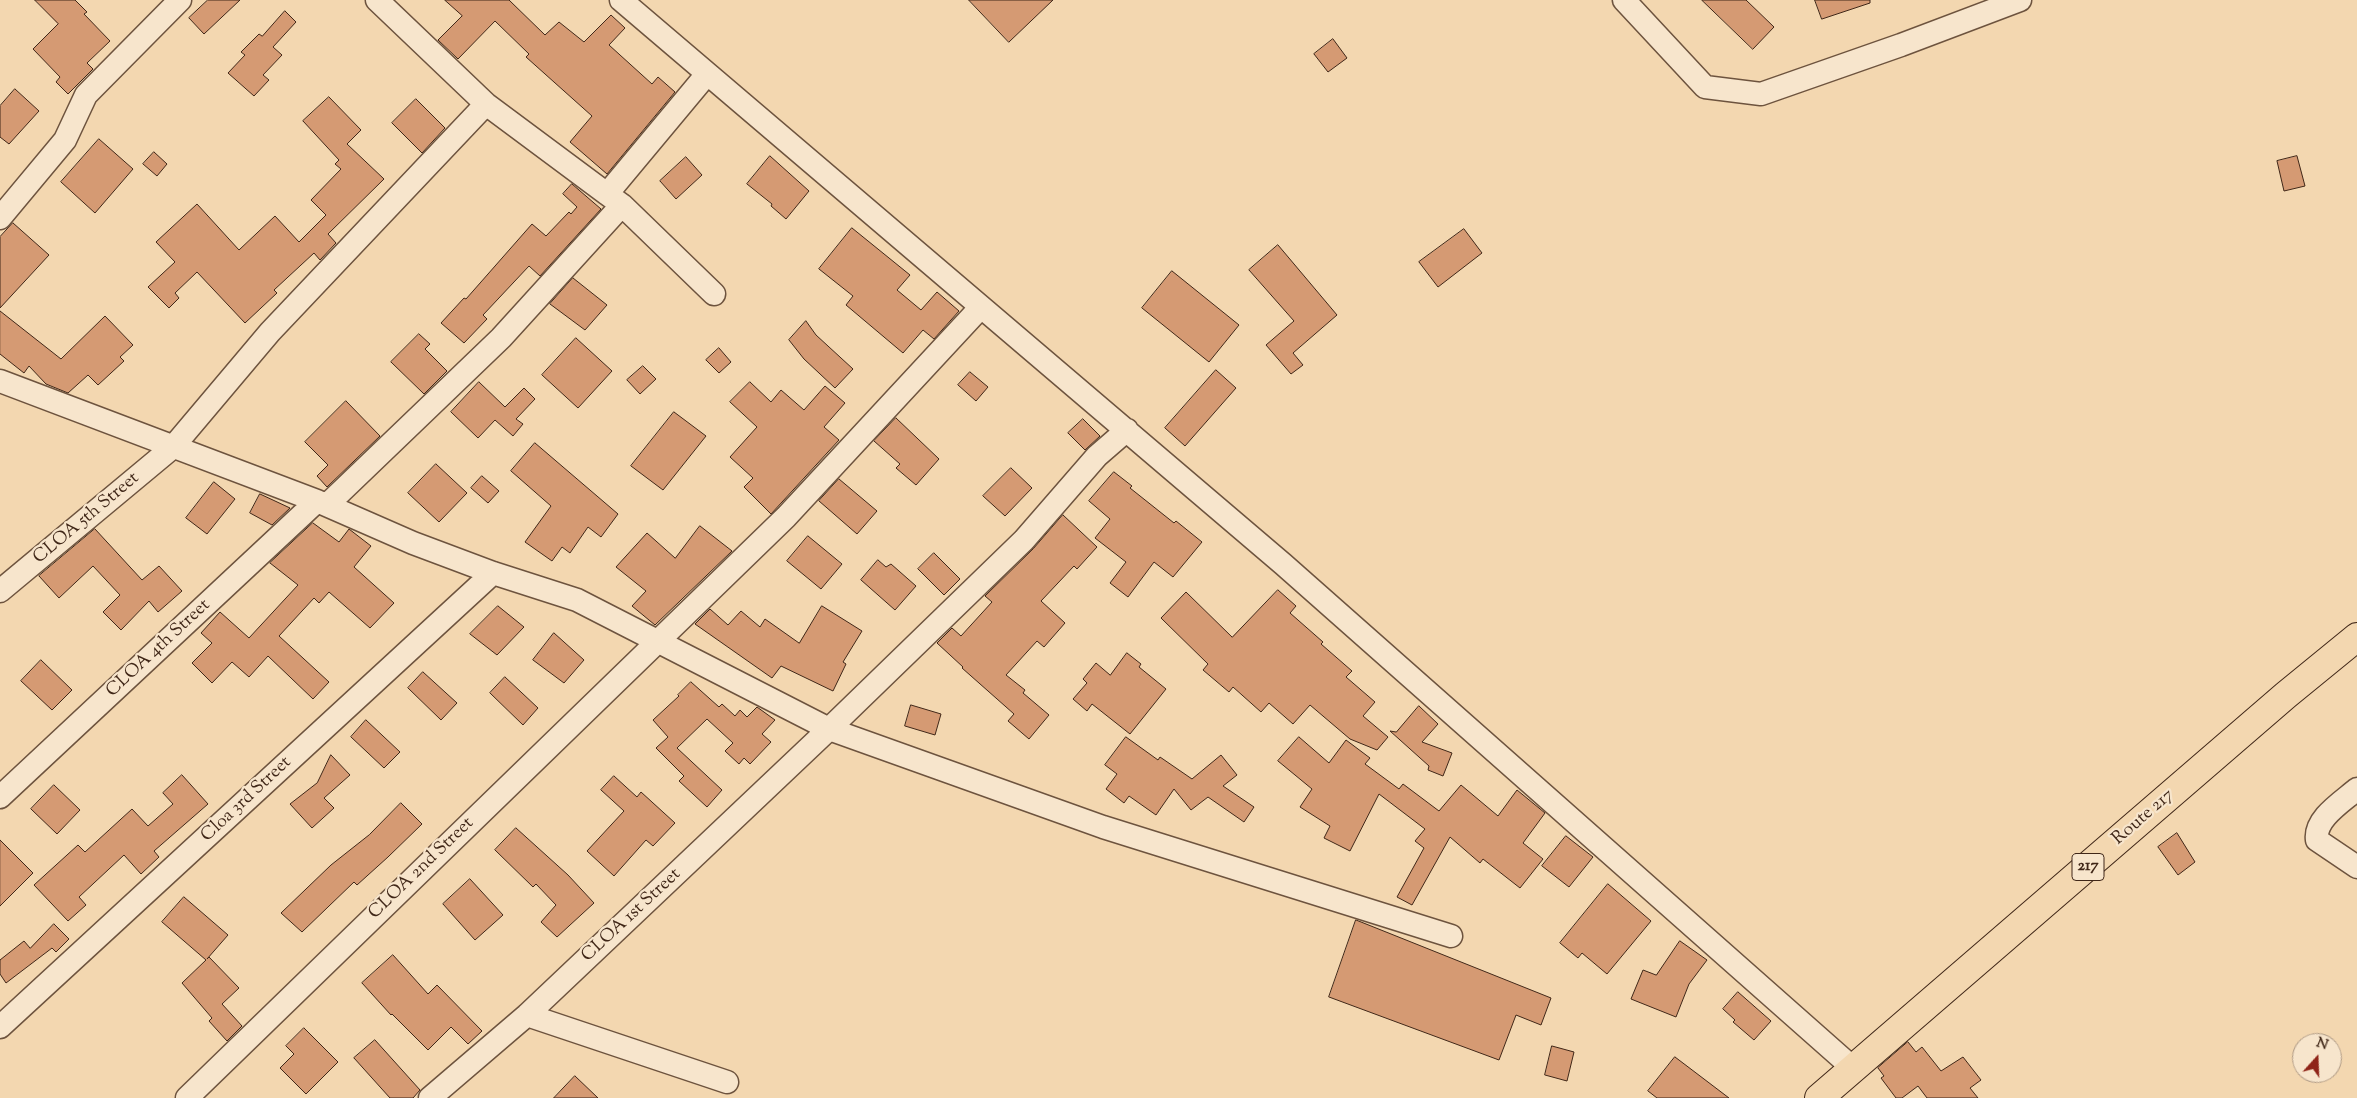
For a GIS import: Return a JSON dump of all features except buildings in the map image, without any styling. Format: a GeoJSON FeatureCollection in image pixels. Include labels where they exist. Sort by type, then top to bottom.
{"type":"FeatureCollection","features":[{"type":"Feature","properties":{"kind":"main road","name":"Route 217"},"geometry":{"type":"LineString","coordinates":[[1819,1098],[2271,708],[2357,637]]}},
{"type":"Feature","properties":{"kind":"street"},"geometry":{"type":"LineString","coordinates":[[0,218],[65,140],[86,95],[180,0]]}},
{"type":"Feature","properties":{"kind":"street"},"geometry":{"type":"LineString","coordinates":[[377,0],[486,104],[614,200],[714,294]]}},
{"type":"Feature","properties":{"kind":"street"},"geometry":{"type":"LineString","coordinates":[[621,0],[1290,571],[1854,1069]]}},
{"type":"Feature","properties":{"kind":"street"},"geometry":{"type":"LineString","coordinates":[[1624,0],[1705,87],[1761,94],[1901,46],[2020,0]]}},
{"type":"Feature","properties":{"kind":"street","name":"CLOA 4th Street"},"geometry":{"type":"LineString","coordinates":[[0,797],[501,338],[614,200],[707,74]]}},
{"type":"Feature","properties":{"kind":"street","name":"CLOA 5th Street"},"geometry":{"type":"LineString","coordinates":[[0,591],[173,447],[270,332],[486,104]]}},
{"type":"Feature","properties":{"kind":"street","name":"CLOA 2nd Street"},"geometry":{"type":"LineString","coordinates":[[187,1098],[805,497],[980,308]]}},
{"type":"Feature","properties":{"kind":"street"},"geometry":{"type":"LineString","coordinates":[[0,381],[322,503],[413,543],[577,600],[829,729],[1103,827],[1450,936]]}},
{"type":"Feature","properties":{"kind":"street","name":"CLOA 1st Street"},"geometry":{"type":"LineString","coordinates":[[430,1098],[527,1015],[829,729],[1024,540],[1097,456],[1127,430]]}},
{"type":"Feature","properties":{"kind":"street","name":"Cloa 3rd Street"},"geometry":{"type":"LineString","coordinates":[[0,1027],[493,572]]}},
{"type":"Feature","properties":{"kind":"street"},"geometry":{"type":"LineString","coordinates":[[2357,789],[2323,820],[2316,832],[2317,840],[2357,867]]}},
{"type":"Feature","properties":{"kind":"street"},"geometry":{"type":"LineString","coordinates":[[527,1015],[727,1082]]}}]}
